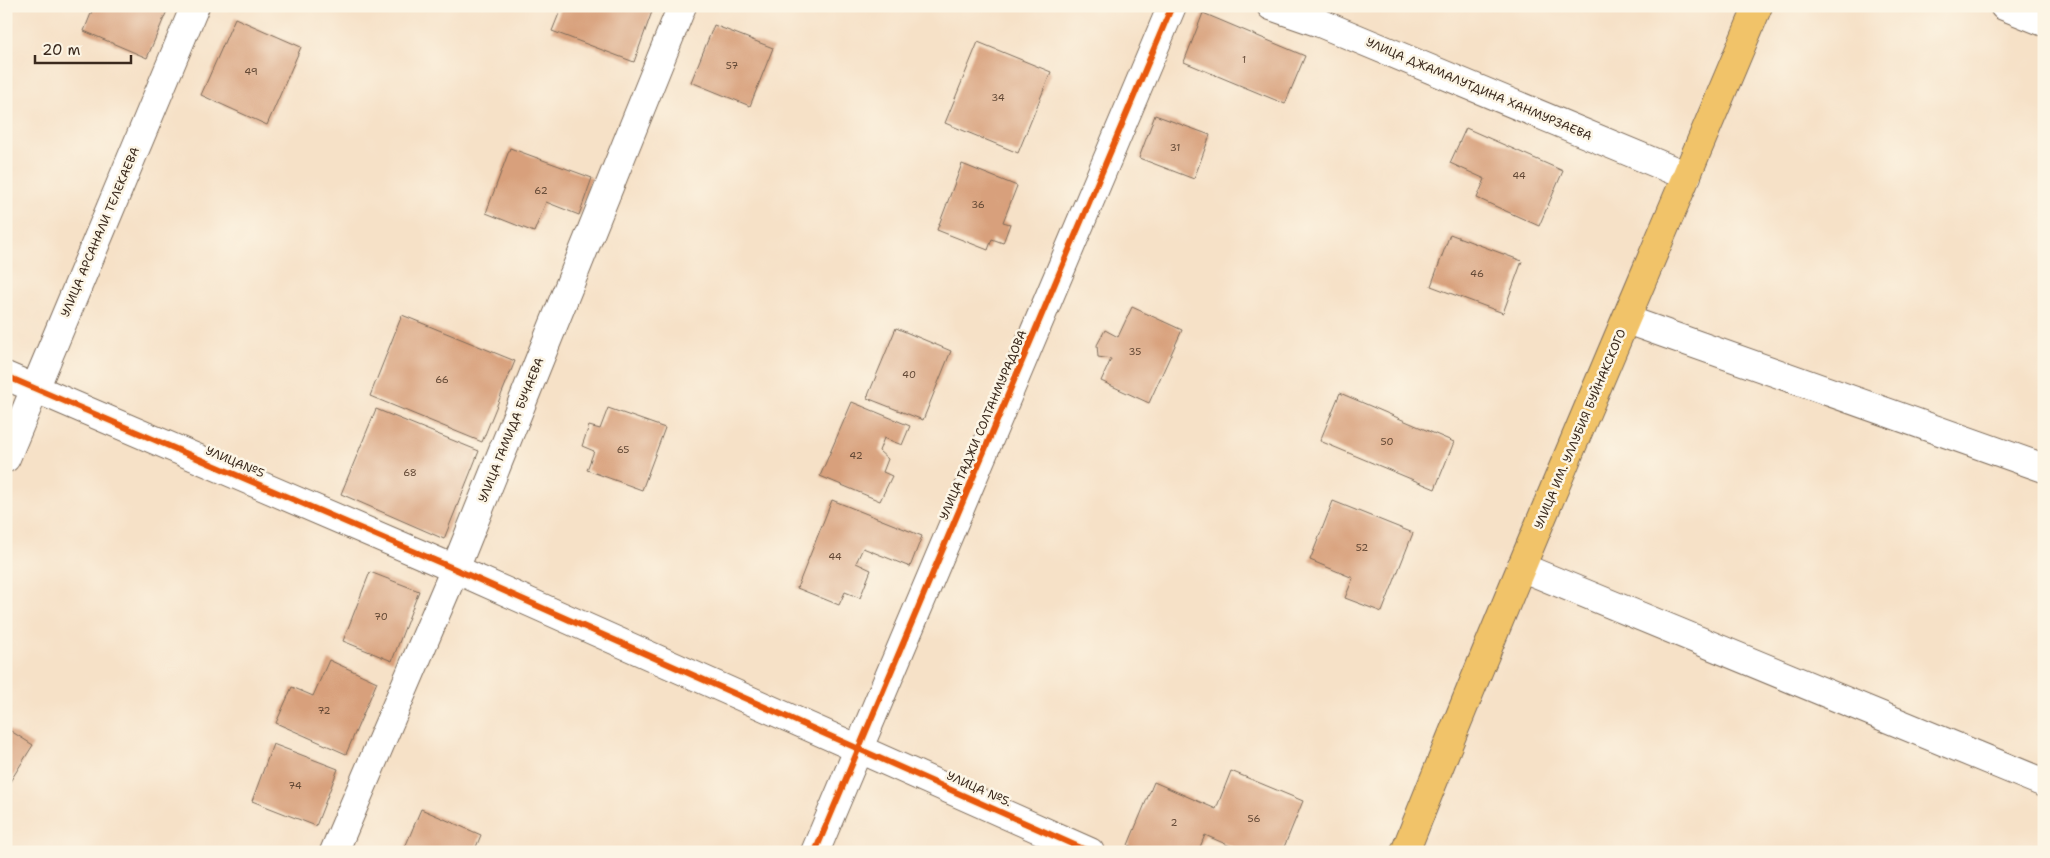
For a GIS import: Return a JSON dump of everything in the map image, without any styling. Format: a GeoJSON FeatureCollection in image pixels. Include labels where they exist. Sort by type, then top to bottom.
{"type":"FeatureCollection","features":[{"type":"Feature","properties":{"kind":"main road","name":"УЛИЦА ИМ. УЛЛУБИЯ БУЙНАКСКОГО"},"geometry":{"type":"LineString","coordinates":[[1405,852],[1521,567],[1627,320],[1758,6]]}},
{"type":"Feature","properties":{"kind":"street","name":"УЛИЦА АРСАНАЛИ ТЕЛЕКАЕВА"},"geometry":{"type":"LineString","coordinates":[[6,458],[195,6]]}},
{"type":"Feature","properties":{"kind":"street","name":"УЛИЦА ГАМИДА БУЧАЕВА"},"geometry":{"type":"LineString","coordinates":[[334,852],[455,569],[682,6]]}},
{"type":"Feature","properties":{"kind":"street","name":"УЛИЦА ГАДЖИ СОЛТАНМУРАДОВА"},"geometry":{"type":"LineString","coordinates":[[815,852],[1172,6]]}},
{"type":"Feature","properties":{"kind":"street","name":"УЛИЦА ДЖАМАЛУТДИНА ХАНМУРЗАЕВА"},"geometry":{"type":"LineString","coordinates":[[1271,6],[1329,27],[1687,176]]}},
{"type":"Feature","properties":{"kind":"street"},"geometry":{"type":"LineString","coordinates":[[2004,6],[2044,22]]}},
{"type":"Feature","properties":{"kind":"street"},"geometry":{"type":"LineString","coordinates":[[1627,320],[2044,468]]}},
{"type":"Feature","properties":{"kind":"street","name":"УЛИЦА№5"},"geometry":{"type":"LineString","coordinates":[[6,376],[455,569],[859,747]]}},
{"type":"Feature","properties":{"kind":"street"},"geometry":{"type":"LineString","coordinates":[[1521,567],[2044,783]]}},
{"type":"Feature","properties":{"kind":"street","name":"УЛИЦА №5."},"geometry":{"type":"LineString","coordinates":[[859,747],[1090,852]]}},
{"type":"Feature","properties":{"kind":"building"},"geometry":{"type":"Polygon","coordinates":[[[94,6],[169,6],[147,58],[84,31],[94,6]]]}},
{"type":"Feature","properties":{"kind":"building"},"geometry":{"type":"Polygon","coordinates":[[[562,6],[654,6],[634,62],[552,31],[562,6]]]}},
{"type":"Feature","properties":{"kind":"building"},"geometry":{"type":"Polygon","coordinates":[[[1203,13],[1305,56],[1285,104],[1184,62],[1203,13]]]}},
{"type":"Feature","properties":{"kind":"building"},"geometry":{"type":"Polygon","coordinates":[[[235,18],[301,47],[267,125],[201,95],[235,18]]]}},
{"type":"Feature","properties":{"kind":"building"},"geometry":{"type":"Polygon","coordinates":[[[714,25],[773,48],[750,106],[691,82],[714,25]]]}},
{"type":"Feature","properties":{"kind":"building"},"geometry":{"type":"Polygon","coordinates":[[[978,42],[1051,72],[1018,153],[945,123],[978,42]]]}},
{"type":"Feature","properties":{"kind":"building"},"geometry":{"type":"Polygon","coordinates":[[[1155,115],[1210,135],[1194,179],[1139,158],[1155,115]]]}},
{"type":"Feature","properties":{"kind":"building"},"geometry":{"type":"Polygon","coordinates":[[[1466,128],[1563,171],[1539,226],[1477,198],[1485,179],[1450,163],[1466,128]]]}},
{"type":"Feature","properties":{"kind":"building"},"geometry":{"type":"Polygon","coordinates":[[[510,148],[592,178],[579,215],[546,202],[534,232],[486,213],[510,148]]]}},
{"type":"Feature","properties":{"kind":"building"},"geometry":{"type":"Polygon","coordinates":[[[962,164],[1017,186],[1003,222],[1010,224],[1003,243],[992,239],[988,250],[937,230],[962,164]]]}},
{"type":"Feature","properties":{"kind":"building"},"geometry":{"type":"Polygon","coordinates":[[[1450,234],[1522,261],[1503,313],[1431,286],[1450,234]]]}},
{"type":"Feature","properties":{"kind":"building"},"geometry":{"type":"Polygon","coordinates":[[[1132,307],[1182,330],[1149,403],[1101,381],[1111,359],[1098,357],[1097,345],[1105,330],[1118,337],[1132,307]]]}},
{"type":"Feature","properties":{"kind":"building"},"geometry":{"type":"Polygon","coordinates":[[[402,315],[515,361],[482,442],[370,396],[402,315]]]}},
{"type":"Feature","properties":{"kind":"building"},"geometry":{"type":"Polygon","coordinates":[[[896,328],[951,351],[923,420],[867,398],[896,328]]]}},
{"type":"Feature","properties":{"kind":"building"},"geometry":{"type":"Polygon","coordinates":[[[1340,393],[1454,442],[1435,489],[1320,441],[1340,393]]]}},
{"type":"Feature","properties":{"kind":"building"},"geometry":{"type":"Polygon","coordinates":[[[852,402],[910,426],[902,445],[884,438],[879,451],[888,459],[883,472],[892,476],[880,501],[820,476],[852,402]]]}},
{"type":"Feature","properties":{"kind":"building"},"geometry":{"type":"Polygon","coordinates":[[[608,408],[665,428],[642,490],[587,470],[594,451],[582,446],[589,426],[600,429],[608,408]]]}},
{"type":"Feature","properties":{"kind":"building"},"geometry":{"type":"Polygon","coordinates":[[[376,409],[479,451],[444,539],[341,494],[376,409]]]}},
{"type":"Feature","properties":{"kind":"building"},"geometry":{"type":"Polygon","coordinates":[[[832,500],[922,536],[910,567],[863,548],[856,563],[871,570],[860,598],[845,592],[839,605],[797,588],[832,500]]]}},
{"type":"Feature","properties":{"kind":"building"},"geometry":{"type":"Polygon","coordinates":[[[1333,501],[1413,533],[1382,612],[1345,598],[1353,578],[1310,560],[1333,501]]]}},
{"type":"Feature","properties":{"kind":"building"},"geometry":{"type":"Polygon","coordinates":[[[370,572],[419,591],[392,661],[343,641],[370,572]]]}},
{"type":"Feature","properties":{"kind":"building"},"geometry":{"type":"Polygon","coordinates":[[[329,660],[377,682],[346,754],[276,723],[292,687],[313,696],[329,660]]]}},
{"type":"Feature","properties":{"kind":"building"},"geometry":{"type":"Polygon","coordinates":[[[6,728],[33,745],[6,788],[6,728]]]}},
{"type":"Feature","properties":{"kind":"building"},"geometry":{"type":"Polygon","coordinates":[[[273,744],[338,769],[316,826],[252,801],[273,744]]]}},
{"type":"Feature","properties":{"kind":"building"},"geometry":{"type":"Polygon","coordinates":[[[1231,771],[1303,801],[1282,852],[1244,852],[1205,835],[1198,852],[1144,852],[1128,845],[1154,782],[1216,809],[1231,771]]]}},
{"type":"Feature","properties":{"kind":"building"},"geometry":{"type":"Polygon","coordinates":[[[421,809],[481,835],[474,852],[403,852],[421,809]]]}},
{"type":"Feature","properties":{"kind":"cycle path"},"geometry":{"type":"LineString","coordinates":[[815,852],[1172,6]]}},
{"type":"Feature","properties":{"kind":"cycle path"},"geometry":{"type":"LineString","coordinates":[[6,376],[455,569],[1090,852]]}}]}
